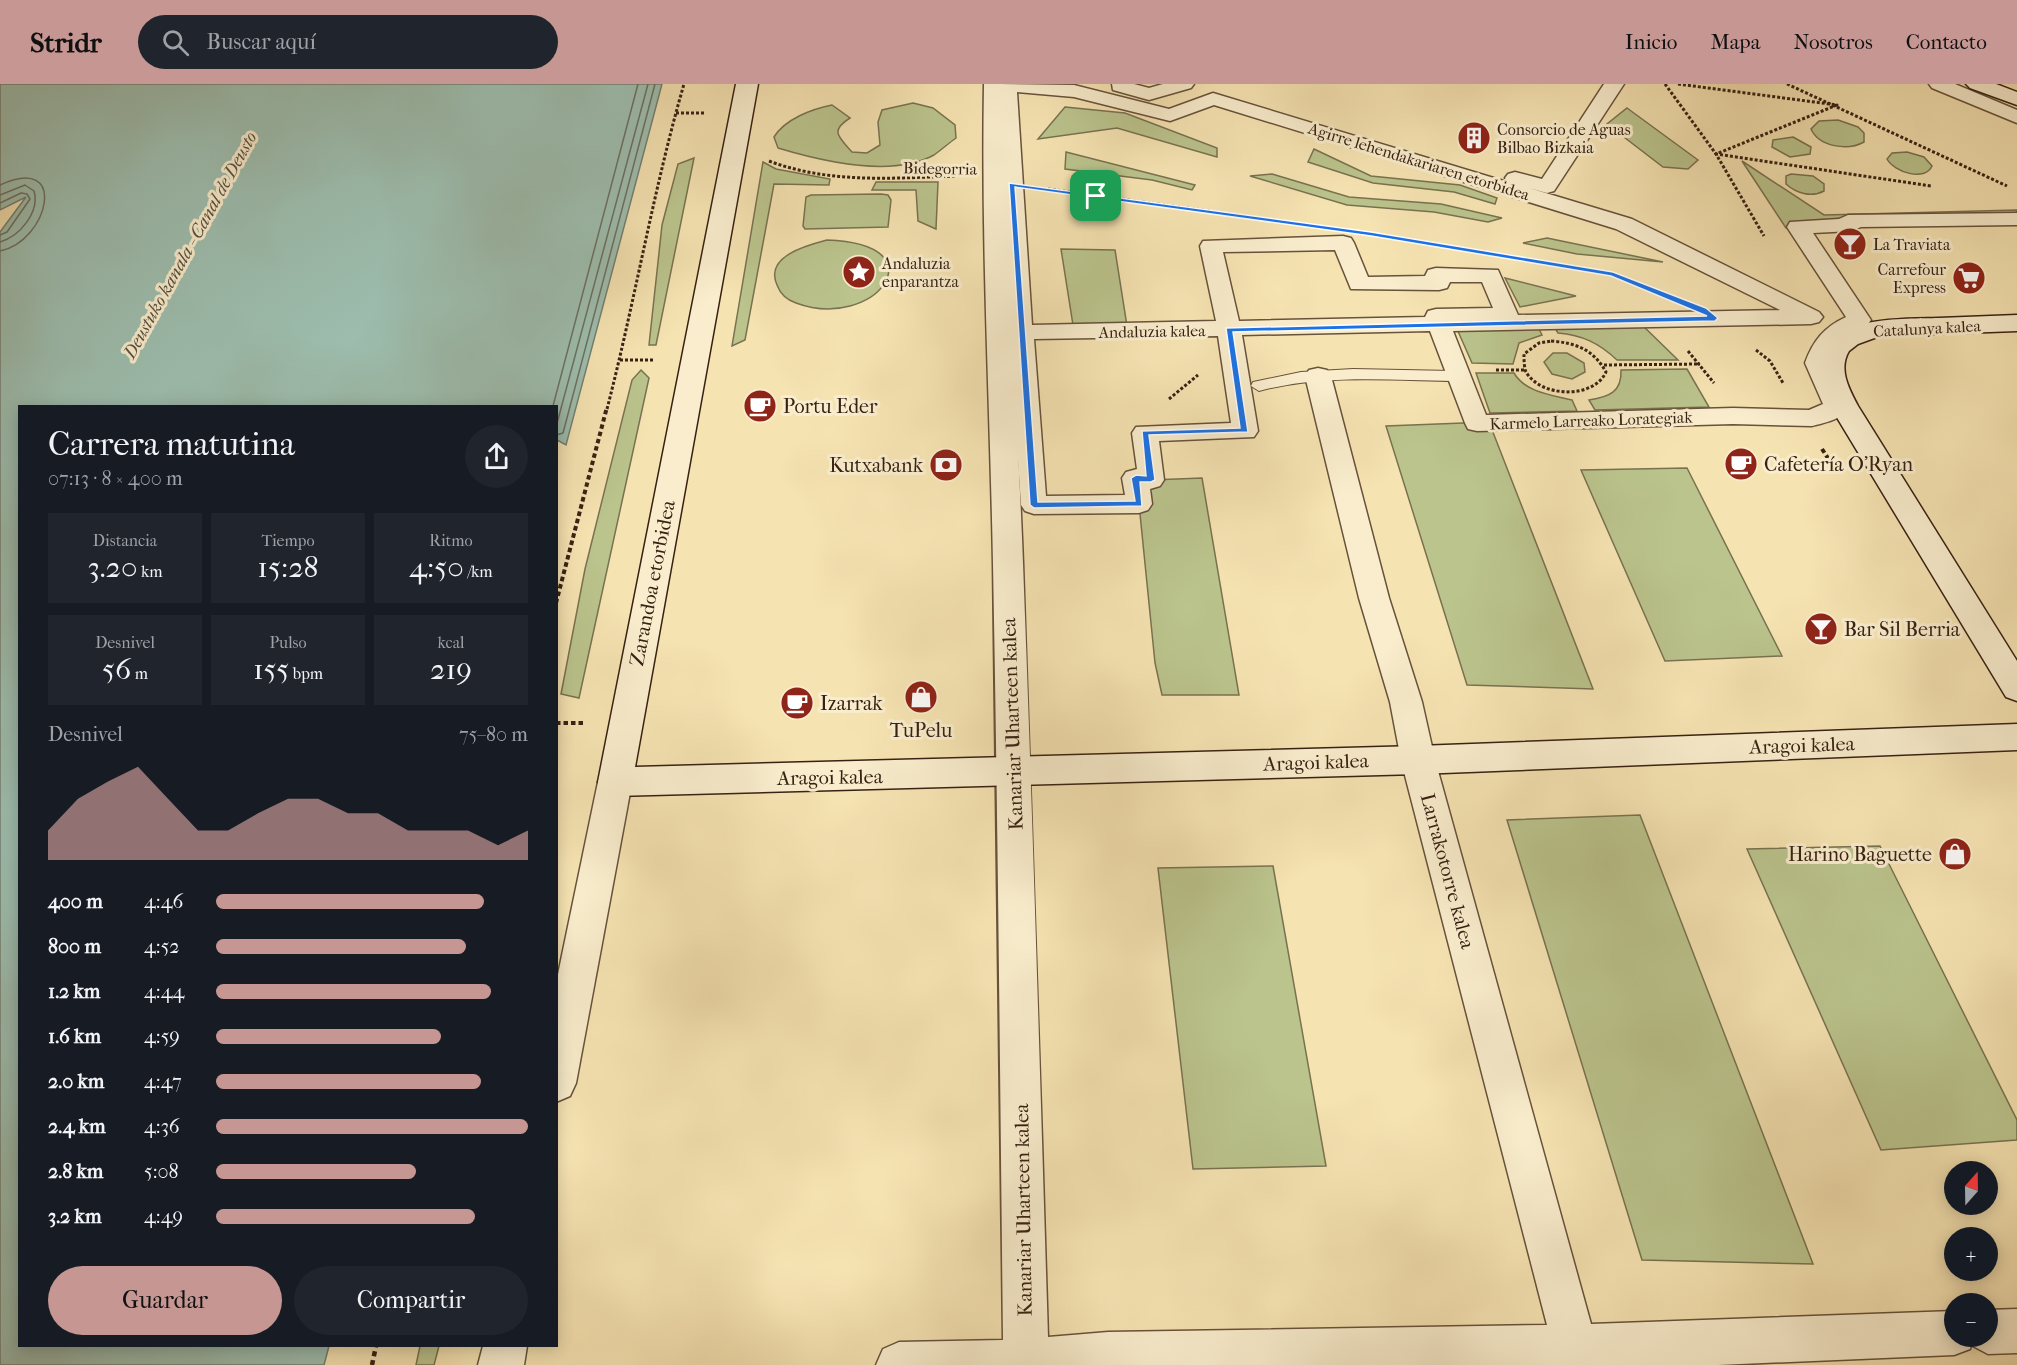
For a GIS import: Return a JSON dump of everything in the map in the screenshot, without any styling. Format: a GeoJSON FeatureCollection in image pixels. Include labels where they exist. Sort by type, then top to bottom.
{"type":"FeatureCollection","features":[{"type":"Feature","properties":{"kind":"street","name":"Zarandoa etorbidea"},"geometry":{"type":"LineString","coordinates":[[558,1073],[747,84]]}},
{"type":"Feature","properties":{"kind":"street"},"geometry":{"type":"LineString","coordinates":[[1115,84],[1149,94],[1184,84]]}},
{"type":"Feature","properties":{"kind":"street"},"geometry":{"type":"LineString","coordinates":[[1193,84],[1547,187],[1588,120],[1614,84]]}},
{"type":"Feature","properties":{"kind":"street"},"geometry":{"type":"LineString","coordinates":[[1939,84],[2017,117]]}},
{"type":"Feature","properties":{"kind":"street"},"geometry":{"type":"LineString","coordinates":[[1977,84],[2017,99]]}},
{"type":"Feature","properties":{"kind":"street"},"geometry":{"type":"LineString","coordinates":[[1004,85],[1002,183],[1034,505],[1139,504],[1136,478],[1151,480],[1144,432],[1245,430],[1229,330],[1210,246],[1343,243],[1359,284],[1439,283],[1436,275],[1490,274],[1507,315],[1436,316],[1440,325]]}},
{"type":"Feature","properties":{"kind":"street","name":"Agirre lehendakariaren etorbidea"},"geometry":{"type":"LineString","coordinates":[[1004,85],[1074,91],[1170,115],[1213,99],[1624,224],[1811,317]]}},
{"type":"Feature","properties":{"kind":"street","name":"Kanariar Uharteen kalea"},"geometry":{"type":"LineString","coordinates":[[1002,183],[1026,1363]]}},
{"type":"Feature","properties":{"kind":"street","name":"Karmelo Larreako Lorategiak"},"geometry":{"type":"LineString","coordinates":[[1440,325],[1477,423],[1733,416],[1812,418],[1837,408],[1817,363],[1824,344],[1840,329],[1859,320],[1798,227],[1852,225],[1848,221],[2017,219]]}},
{"type":"Feature","properties":{"kind":"street","name":"Andaluzia kalea"},"geometry":{"type":"LineString","coordinates":[[1032,333],[1811,317]]}},
{"type":"Feature","properties":{"kind":"street","name":"Catalunya kalea"},"geometry":{"type":"LineString","coordinates":[[2017,323],[1880,328],[1858,333],[1839,343],[1831,360],[1833,386],[2017,688]]}},
{"type":"Feature","properties":{"kind":"street","name":"Larrakotorre kalea"},"geometry":{"type":"LineString","coordinates":[[1318,376],[1374,598],[1406,702],[1418,760],[1577,1355]]}},
{"type":"Feature","properties":{"kind":"street","name":"Aragoi kalea"},"geometry":{"type":"LineString","coordinates":[[615,782],[1418,760],[2017,737]]}},
{"type":"Feature","properties":{"kind":"street"},"geometry":{"type":"LineString","coordinates":[[1998,1332],[2017,1331]]}},
{"type":"Feature","properties":{"kind":"street"},"geometry":{"type":"LineString","coordinates":[[899,1365],[1026,1363],[1108,1354],[1577,1355],[1944,1334]]}},
{"type":"Feature","properties":{"kind":"street"},"geometry":{"type":"LineString","coordinates":[[501,1365],[505,1347]]}},
{"type":"Feature","properties":{"kind":"lane"},"geometry":{"type":"LineString","coordinates":[[1259,386],[1271,381],[1318,376],[1453,375]]}},
{"type":"Feature","properties":{"kind":"path"},"geometry":{"type":"LineString","coordinates":[[558,595],[620,360],[684,84]]}},
{"type":"Feature","properties":{"kind":"path"},"geometry":{"type":"LineString","coordinates":[[1665,84],[1716,154],[1755,220]]}},
{"type":"Feature","properties":{"kind":"path"},"geometry":{"type":"LineString","coordinates":[[1678,84],[1837,105]]}},
{"type":"Feature","properties":{"kind":"path"},"geometry":{"type":"LineString","coordinates":[[1787,84],[1837,105],[2017,191]]}},
{"type":"Feature","properties":{"kind":"path"},"geometry":{"type":"LineString","coordinates":[[1716,154],[1837,105]]}},
{"type":"Feature","properties":{"kind":"path"},"geometry":{"type":"LineString","coordinates":[[676,113],[708,113]]}},
{"type":"Feature","properties":{"kind":"path","name":"Bidegorria"},"geometry":{"type":"LineString","coordinates":[[734,148],[750,148],[782,167],[843,177],[882,179],[958,176],[1227,214]]}},
{"type":"Feature","properties":{"kind":"path"},"geometry":{"type":"LineString","coordinates":[[1716,154],[1936,187]]}},
{"type":"Feature","properties":{"kind":"path"},"geometry":{"type":"LineString","coordinates":[[1371,234],[1428,244]]}},
{"type":"Feature","properties":{"kind":"path"},"geometry":{"type":"LineString","coordinates":[[1509,257],[1613,274],[1643,286]]}},
{"type":"Feature","properties":{"kind":"path"},"geometry":{"type":"LineString","coordinates":[[1715,318],[1770,361]]}},
{"type":"Feature","properties":{"kind":"path"},"geometry":{"type":"LineString","coordinates":[[1603,365],[1606,376],[1602,384],[1593,390],[1568,393],[1554,390],[1536,381],[1524,370],[1522,361],[1530,347],[1554,341],[1578,346],[1590,352],[1603,365],[1700,364]]}},
{"type":"Feature","properties":{"kind":"path"},"geometry":{"type":"LineString","coordinates":[[620,360],[656,360]]}},
{"type":"Feature","properties":{"kind":"path"},"geometry":{"type":"LineString","coordinates":[[558,723],[588,723]]}},
{"type":"Feature","properties":{"kind":"path"},"geometry":{"type":"LineString","coordinates":[[372,1365],[376,1347]]}},
{"type":"Feature","properties":{"kind":"green space"},"geometry":{"type":"Polygon","coordinates":[[[913,103],[933,108],[955,125],[956,138],[934,155],[917,162],[878,166],[835,162],[778,148],[774,137],[792,120],[816,109],[832,105],[850,118],[838,131],[840,138],[852,152],[867,153],[880,145],[878,122],[882,110],[913,103]]]}},
{"type":"Feature","properties":{"kind":"green space"},"geometry":{"type":"Polygon","coordinates":[[[1065,107],[1125,113],[1217,148],[1217,157],[1117,128],[1038,139],[1065,107]]]}},
{"type":"Feature","properties":{"kind":"green space"},"geometry":{"type":"Polygon","coordinates":[[[1627,108],[1698,160],[1688,169],[1663,167],[1607,124],[1627,108]]]}},
{"type":"Feature","properties":{"kind":"green space"},"geometry":{"type":"Polygon","coordinates":[[[1838,120],[1858,127],[1864,133],[1864,142],[1850,146],[1835,146],[1820,140],[1811,129],[1819,121],[1838,120]]]}},
{"type":"Feature","properties":{"kind":"green space"},"geometry":{"type":"Polygon","coordinates":[[[1793,137],[1811,147],[1810,154],[1790,157],[1772,147],[1773,140],[1793,137]]]}},
{"type":"Feature","properties":{"kind":"green space"},"geometry":{"type":"Polygon","coordinates":[[[1314,149],[1371,176],[1460,185],[1497,198],[1495,204],[1454,192],[1373,183],[1308,162],[1314,149]]]}},
{"type":"Feature","properties":{"kind":"green space"},"geometry":{"type":"Polygon","coordinates":[[[1066,152],[1195,185],[1192,190],[1152,180],[1065,169],[1066,152]]]}},
{"type":"Feature","properties":{"kind":"green space"},"geometry":{"type":"Polygon","coordinates":[[[1907,152],[1924,157],[1932,166],[1923,173],[1910,173],[1896,168],[1887,159],[1892,153],[1907,152]]]}},
{"type":"Feature","properties":{"kind":"green space"},"geometry":{"type":"Polygon","coordinates":[[[694,158],[656,345],[649,345],[662,225],[678,164],[694,158]]]}},
{"type":"Feature","properties":{"kind":"green space"},"geometry":{"type":"Polygon","coordinates":[[[1742,161],[1824,215],[2017,210],[2017,219],[1786,228],[1742,161]]]}},
{"type":"Feature","properties":{"kind":"green space"},"geometry":{"type":"Polygon","coordinates":[[[763,162],[776,169],[830,179],[829,185],[774,184],[745,340],[732,346],[763,162]]]}},
{"type":"Feature","properties":{"kind":"green space"},"geometry":{"type":"Polygon","coordinates":[[[1272,174],[1349,197],[1441,204],[1502,218],[1488,222],[1434,212],[1347,205],[1250,176],[1272,174]]]}},
{"type":"Feature","properties":{"kind":"green space"},"geometry":{"type":"Polygon","coordinates":[[[1791,174],[1813,176],[1824,184],[1824,191],[1809,194],[1794,190],[1786,184],[1786,176],[1791,174]]]}},
{"type":"Feature","properties":{"kind":"green space"},"geometry":{"type":"Polygon","coordinates":[[[876,182],[938,182],[936,229],[918,221],[916,190],[872,190],[876,182]]]}},
{"type":"Feature","properties":{"kind":"green space"},"geometry":{"type":"Polygon","coordinates":[[[888,195],[891,200],[888,227],[805,229],[803,226],[806,197],[888,195]]]}},
{"type":"Feature","properties":{"kind":"green space"},"geometry":{"type":"Polygon","coordinates":[[[1547,238],[1663,262],[1577,254],[1523,243],[1547,238]]]}},
{"type":"Feature","properties":{"kind":"green space"},"geometry":{"type":"Polygon","coordinates":[[[827,240],[862,245],[882,256],[889,269],[884,284],[871,297],[850,306],[824,309],[796,303],[782,293],[775,275],[782,259],[799,249],[827,240]]]}},
{"type":"Feature","properties":{"kind":"green space"},"geometry":{"type":"Polygon","coordinates":[[[1061,249],[1115,250],[1127,326],[1073,325],[1061,249]]]}},
{"type":"Feature","properties":{"kind":"green space"},"geometry":{"type":"Polygon","coordinates":[[[1505,278],[1576,296],[1520,307],[1505,278]]]}},
{"type":"Feature","properties":{"kind":"green space"},"geometry":{"type":"Polygon","coordinates":[[[1640,323],[1678,360],[1617,360],[1590,341],[1558,333],[1553,325],[1640,323]]]}},
{"type":"Feature","properties":{"kind":"green space"},"geometry":{"type":"Polygon","coordinates":[[[1538,327],[1542,335],[1519,343],[1513,364],[1472,363],[1457,329],[1538,327]]]}},
{"type":"Feature","properties":{"kind":"green space"},"geometry":{"type":"Polygon","coordinates":[[[1553,353],[1567,353],[1584,363],[1585,372],[1572,379],[1552,374],[1544,362],[1553,353]]]}},
{"type":"Feature","properties":{"kind":"green space"},"geometry":{"type":"Polygon","coordinates":[[[1687,369],[1709,407],[1595,410],[1589,400],[1613,392],[1619,384],[1621,370],[1687,369]]]}},
{"type":"Feature","properties":{"kind":"green space"},"geometry":{"type":"Polygon","coordinates":[[[641,370],[649,378],[579,698],[561,694],[585,569],[632,380],[641,370]]]}},
{"type":"Feature","properties":{"kind":"green space"},"geometry":{"type":"Polygon","coordinates":[[[1476,373],[1514,373],[1532,389],[1572,400],[1577,411],[1490,413],[1476,373]]]}},
{"type":"Feature","properties":{"kind":"green space"},"geometry":{"type":"Polygon","coordinates":[[[1489,422],[1593,689],[1467,685],[1386,426],[1489,422]]]}},
{"type":"Feature","properties":{"kind":"green space"},"geometry":{"type":"Polygon","coordinates":[[[1687,468],[1782,656],[1665,661],[1581,470],[1687,468]]]}},
{"type":"Feature","properties":{"kind":"green space"},"geometry":{"type":"Polygon","coordinates":[[[1202,478],[1239,695],[1162,695],[1155,663],[1139,504],[1151,480],[1202,478]]]}},
{"type":"Feature","properties":{"kind":"green space"},"geometry":{"type":"Polygon","coordinates":[[[1640,815],[1813,1264],[1642,1260],[1507,820],[1640,815]]]}},
{"type":"Feature","properties":{"kind":"green space"},"geometry":{"type":"Polygon","coordinates":[[[1880,846],[2017,1120],[2017,1140],[1881,1150],[1747,849],[1880,846]]]}},
{"type":"Feature","properties":{"kind":"green space"},"geometry":{"type":"Polygon","coordinates":[[[1273,866],[1326,1166],[1193,1169],[1158,868],[1273,866]]]}},
{"type":"Feature","properties":{"kind":"green space"},"geometry":{"type":"Polygon","coordinates":[[[420,1347],[439,1347],[434,1365],[416,1365],[420,1347]]]}},
{"type":"Feature","properties":{"kind":"water","name":"Deustuko kanala - Canal de Deusto"},"geometry":{"type":"Polygon","coordinates":[[[0,84],[662,84],[566,445],[558,441],[558,405],[18,405],[18,1347],[329,1347],[324,1365],[0,1365],[0,232],[26,197],[0,210],[0,84]]]}},
{"type":"Feature","properties":{"kind":"place","name":"Consorcio de Aguas Bilbao Bizkaia"},"geometry":{"type":"Point","coordinates":[1474,138]}},
{"type":"Feature","properties":{"kind":"place","name":"La Traviata"},"geometry":{"type":"Point","coordinates":[1850,244]}},
{"type":"Feature","properties":{"kind":"place","name":"Andaluzia enparantza"},"geometry":{"type":"Point","coordinates":[859,272]}},
{"type":"Feature","properties":{"kind":"place","name":"Carrefour Express"},"geometry":{"type":"Point","coordinates":[1969,278]}},
{"type":"Feature","properties":{"kind":"place","name":"Portu Eder"},"geometry":{"type":"Point","coordinates":[760,406]}},
{"type":"Feature","properties":{"kind":"place","name":"Cafetería O'Ryan"},"geometry":{"type":"Point","coordinates":[1741,464]}},
{"type":"Feature","properties":{"kind":"place","name":"Kutxabank"},"geometry":{"type":"Point","coordinates":[946,465]}},
{"type":"Feature","properties":{"kind":"place","name":"Bar Sil Berria"},"geometry":{"type":"Point","coordinates":[1821,629]}},
{"type":"Feature","properties":{"kind":"place","name":"TuPelu"},"geometry":{"type":"Point","coordinates":[921,697]}},
{"type":"Feature","properties":{"kind":"place","name":"Izarrak"},"geometry":{"type":"Point","coordinates":[797,703]}},
{"type":"Feature","properties":{"kind":"place","name":"Harino Baguette"},"geometry":{"type":"Point","coordinates":[1955,854]}},
{"type":"Feature","properties":{"kind":"route"},"geometry":{"type":"LineString","coordinates":[[1011,184],[1096,196],[1371,234],[1613,274],[1704,310],[1715,318],[1229,330],[1245,430],[1144,432],[1151,480],[1136,478],[1139,504],[1034,505],[1011,184]]}}]}
